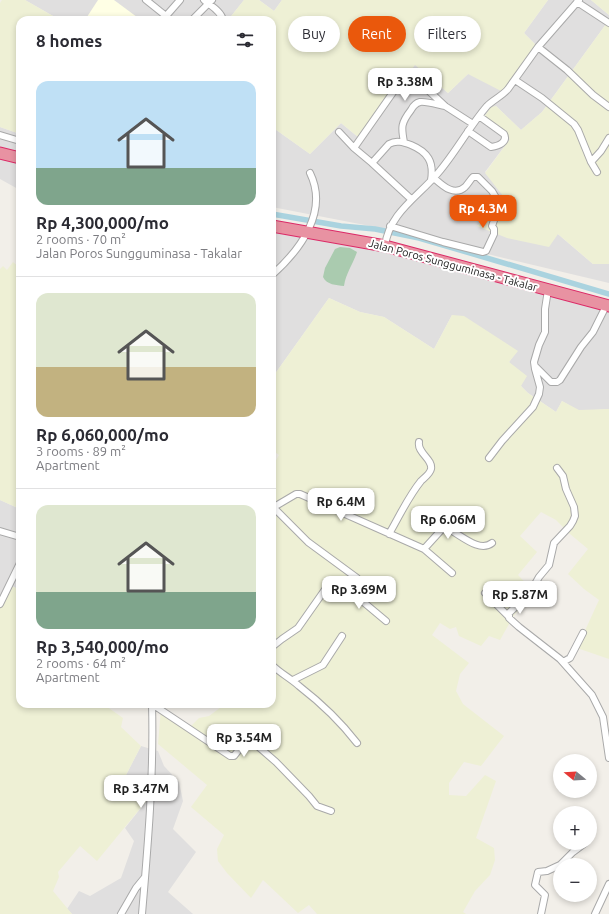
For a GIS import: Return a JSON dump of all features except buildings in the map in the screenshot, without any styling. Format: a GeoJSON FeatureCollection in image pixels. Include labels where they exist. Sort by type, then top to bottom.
{"type":"FeatureCollection","features":[{"type":"Feature","properties":{"kind":"highway"},"geometry":{"type":"LineString","coordinates":[[0,152],[16,157]]}},
{"type":"Feature","properties":{"kind":"highway","name":"Jalan Poros Sungguminasa - Takalar"},"geometry":{"type":"LineString","coordinates":[[276,226],[308,230],[385,243],[608,306]]}},
{"type":"Feature","properties":{"kind":"street"},"geometry":{"type":"LineString","coordinates":[[146,0],[166,16]]}},
{"type":"Feature","properties":{"kind":"street"},"geometry":{"type":"LineString","coordinates":[[169,16],[180,0]]}},
{"type":"Feature","properties":{"kind":"street"},"geometry":{"type":"LineString","coordinates":[[195,16],[208,1],[222,16]]}},
{"type":"Feature","properties":{"kind":"street"},"geometry":{"type":"LineString","coordinates":[[385,243],[390,228],[404,207],[432,180],[479,116],[490,104],[503,95],[538,46],[578,1],[609,23]]}},
{"type":"Feature","properties":{"kind":"street"},"geometry":{"type":"LineString","coordinates":[[538,46],[567,70],[593,95],[609,107]]}},
{"type":"Feature","properties":{"kind":"street"},"geometry":{"type":"LineString","coordinates":[[354,148],[401,81],[407,76],[415,78],[445,106],[473,124]]}},
{"type":"Feature","properties":{"kind":"street"},"geometry":{"type":"LineString","coordinates":[[515,80],[542,98],[574,124],[590,162],[597,172]]}},
{"type":"Feature","properties":{"kind":"street"},"geometry":{"type":"LineString","coordinates":[[404,142],[402,124],[414,105],[418,102],[423,102],[445,106]]}},
{"type":"Feature","properties":{"kind":"street"},"geometry":{"type":"LineString","coordinates":[[468,132],[492,147],[500,145],[504,141],[506,137],[504,134],[479,116]]}},
{"type":"Feature","properties":{"kind":"street"},"geometry":{"type":"LineString","coordinates":[[339,132],[354,148],[372,162],[411,199]]}},
{"type":"Feature","properties":{"kind":"street"},"geometry":{"type":"LineString","coordinates":[[0,135],[16,139]]}},
{"type":"Feature","properties":{"kind":"street"},"geometry":{"type":"LineString","coordinates":[[590,162],[601,151],[609,138]]}},
{"type":"Feature","properties":{"kind":"street"},"geometry":{"type":"LineString","coordinates":[[372,162],[389,144],[404,142],[420,148],[428,156],[432,172],[432,180]]}},
{"type":"Feature","properties":{"kind":"street"},"geometry":{"type":"LineString","coordinates":[[276,271],[293,255],[308,230],[313,216],[317,201],[316,191],[310,173]]}},
{"type":"Feature","properties":{"kind":"street"},"geometry":{"type":"LineString","coordinates":[[390,228],[483,252],[486,251],[494,234],[494,229],[492,226],[498,207],[497,197],[478,177],[473,177],[465,187],[457,191],[448,189],[432,180]]}},
{"type":"Feature","properties":{"kind":"street"},"geometry":{"type":"LineString","coordinates":[[489,458],[502,441],[533,407],[537,400],[540,387],[534,365],[535,356],[545,332],[545,310],[548,290]]}},
{"type":"Feature","properties":{"kind":"street"},"geometry":{"type":"LineString","coordinates":[[534,365],[551,382],[557,382],[560,380],[581,347],[593,332],[608,306]]}},
{"type":"Feature","properties":{"kind":"street"},"geometry":{"type":"LineString","coordinates":[[389,534],[420,482],[431,468],[419,448],[419,442]]}},
{"type":"Feature","properties":{"kind":"street"},"geometry":{"type":"LineString","coordinates":[[508,616],[511,611],[530,593],[539,577],[549,565],[554,543],[570,526],[575,516],[574,507],[566,489],[562,474],[557,468]]}},
{"type":"Feature","properties":{"kind":"street"},"geometry":{"type":"LineString","coordinates":[[276,505],[296,494],[300,494],[424,549],[452,573]]}},
{"type":"Feature","properties":{"kind":"street"},"geometry":{"type":"LineString","coordinates":[[276,510],[308,542],[357,578]]}},
{"type":"Feature","properties":{"kind":"street"},"geometry":{"type":"LineString","coordinates":[[424,549],[444,527],[464,539],[480,546],[487,546],[492,543]]}},
{"type":"Feature","properties":{"kind":"street"},"geometry":{"type":"LineString","coordinates":[[0,531],[16,536]]}},
{"type":"Feature","properties":{"kind":"street"},"geometry":{"type":"LineString","coordinates":[[0,604],[8,585],[16,572]]}},
{"type":"Feature","properties":{"kind":"street"},"geometry":{"type":"LineString","coordinates":[[276,644],[298,628],[333,580],[343,585],[386,621]]}},
{"type":"Feature","properties":{"kind":"street"},"geometry":{"type":"LineString","coordinates":[[485,593],[508,616],[510,621],[563,662],[592,695],[603,717],[609,758]]}},
{"type":"Feature","properties":{"kind":"street"},"geometry":{"type":"LineString","coordinates":[[563,662],[570,658],[583,633]]}},
{"type":"Feature","properties":{"kind":"street"},"geometry":{"type":"LineString","coordinates":[[293,680],[323,665],[342,636]]}},
{"type":"Feature","properties":{"kind":"street"},"geometry":{"type":"LineString","coordinates":[[276,669],[293,680],[336,718],[357,743]]}},
{"type":"Feature","properties":{"kind":"street"},"geometry":{"type":"LineString","coordinates":[[142,914],[152,796],[152,708]]}},
{"type":"Feature","properties":{"kind":"street"},"geometry":{"type":"LineString","coordinates":[[158,708],[230,756],[234,756],[248,741],[253,742],[276,762],[317,806],[331,811]]}},
{"type":"Feature","properties":{"kind":"street"},"geometry":{"type":"LineString","coordinates":[[567,858],[576,850]]}},
{"type":"Feature","properties":{"kind":"street"},"geometry":{"type":"LineString","coordinates":[[541,914],[545,895],[535,886],[536,876],[538,872],[547,871],[553,868]]}},
{"type":"Feature","properties":{"kind":"street"},"geometry":{"type":"LineString","coordinates":[[121,914],[136,888],[146,877]]}},
{"type":"Feature","properties":{"kind":"street"},"geometry":{"type":"LineString","coordinates":[[595,914],[609,884]]}},
{"type":"Feature","properties":{"kind":"shaded area"},"geometry":{"type":"Polygon","coordinates":[[[2,0],[25,0],[53,16],[16,16],[16,133],[0,127],[0,3],[2,0]]]}},
{"type":"Feature","properties":{"kind":"shaded area"},"geometry":{"type":"Polygon","coordinates":[[[25,0],[244,0],[231,16],[53,16],[25,0]]]}},
{"type":"Feature","properties":{"kind":"shaded area"},"geometry":{"type":"Polygon","coordinates":[[[98,0],[114,0],[136,16],[88,16],[98,0]]]}},
{"type":"Feature","properties":{"kind":"shaded area"},"geometry":{"type":"Polygon","coordinates":[[[244,0],[259,0],[274,11],[282,0],[548,0],[524,33],[539,48],[503,92],[468,74],[448,93],[415,65],[358,137],[341,123],[310,154],[276,130],[276,16],[231,16],[244,0]]]}},
{"type":"Feature","properties":{"kind":"shaded area"},"geometry":{"type":"Polygon","coordinates":[[[259,0],[282,0],[274,11],[259,0]]]}},
{"type":"Feature","properties":{"kind":"shaded area"},"geometry":{"type":"Polygon","coordinates":[[[548,0],[591,0],[609,15],[609,20],[542,112],[521,130],[496,106],[484,117],[510,139],[485,172],[593,264],[609,264],[609,283],[370,226],[276,208],[276,130],[310,154],[341,123],[358,137],[415,64],[448,93],[468,74],[539,48],[524,33],[548,0]]]}},
{"type":"Feature","properties":{"kind":"shaded area"},"geometry":{"type":"Polygon","coordinates":[[[591,0],[609,0],[609,15],[591,0]]]}},
{"type":"Feature","properties":{"kind":"shaded area"},"geometry":{"type":"Polygon","coordinates":[[[609,20],[609,264],[593,264],[558,234],[549,247],[507,238],[477,226],[503,196],[485,173],[510,139],[484,117],[491,107],[496,106],[521,130],[542,112],[609,20]]]}},
{"type":"Feature","properties":{"kind":"shaded area"},"geometry":{"type":"Polygon","coordinates":[[[0,127],[16,133],[16,188],[0,179],[0,127]]]}},
{"type":"Feature","properties":{"kind":"shaded area"},"geometry":{"type":"Polygon","coordinates":[[[276,226],[376,240],[609,308],[609,409],[579,411],[562,401],[556,412],[528,393],[521,386],[509,362],[517,351],[452,315],[434,349],[384,317],[360,312],[329,298],[276,372],[276,226]]]}},
{"type":"Feature","properties":{"kind":"shaded area"},"geometry":{"type":"Polygon","coordinates":[[[340,247],[350,248],[357,252],[346,277],[344,286],[329,283],[323,277],[325,268],[335,249],[340,247]]]}},
{"type":"Feature","properties":{"kind":"shaded area"},"geometry":{"type":"Polygon","coordinates":[[[13,262],[16,265],[16,507],[0,500],[0,269],[3,266],[7,270],[13,262]]]}},
{"type":"Feature","properties":{"kind":"shaded area"},"geometry":{"type":"Polygon","coordinates":[[[329,298],[360,312],[384,317],[434,349],[452,315],[464,316],[518,351],[509,362],[527,376],[521,386],[528,393],[556,412],[562,401],[579,410],[609,409],[609,659],[577,648],[599,600],[584,589],[568,574],[588,549],[556,520],[541,512],[520,536],[537,552],[518,575],[533,591],[513,617],[500,640],[489,636],[481,646],[459,636],[456,627],[450,629],[440,623],[432,635],[469,663],[460,674],[456,691],[463,704],[504,736],[481,766],[464,762],[449,783],[449,795],[466,796],[485,775],[496,781],[476,838],[494,848],[495,860],[490,875],[475,891],[463,912],[466,914],[317,914],[309,905],[298,913],[263,880],[251,898],[227,873],[218,861],[217,849],[224,835],[191,807],[207,785],[158,744],[161,709],[190,727],[199,718],[209,716],[220,708],[276,708],[276,460],[279,455],[276,453],[276,372],[329,298]]]}},
{"type":"Feature","properties":{"kind":"shaded area"},"geometry":{"type":"Polygon","coordinates":[[[0,500],[16,507],[16,588],[10,585],[0,603],[0,500]]]}},
{"type":"Feature","properties":{"kind":"shaded area"},"geometry":{"type":"Polygon","coordinates":[[[10,585],[16,588],[16,708],[109,708],[123,718],[121,727],[141,746],[125,777],[148,799],[97,861],[80,846],[58,872],[59,877],[53,891],[72,914],[0,914],[0,603],[10,585]]]}},
{"type":"Feature","properties":{"kind":"shaded area"},"geometry":{"type":"Polygon","coordinates":[[[141,746],[158,751],[164,766],[179,782],[183,801],[173,829],[196,852],[168,892],[193,914],[72,914],[67,909],[79,891],[90,896],[121,878],[134,841],[125,828],[148,799],[125,777],[141,746]]]}},
{"type":"Feature","properties":{"kind":"waterway"},"geometry":{"type":"LineString","coordinates":[[276,215],[341,226],[375,229],[419,238],[609,294]]}}]}
